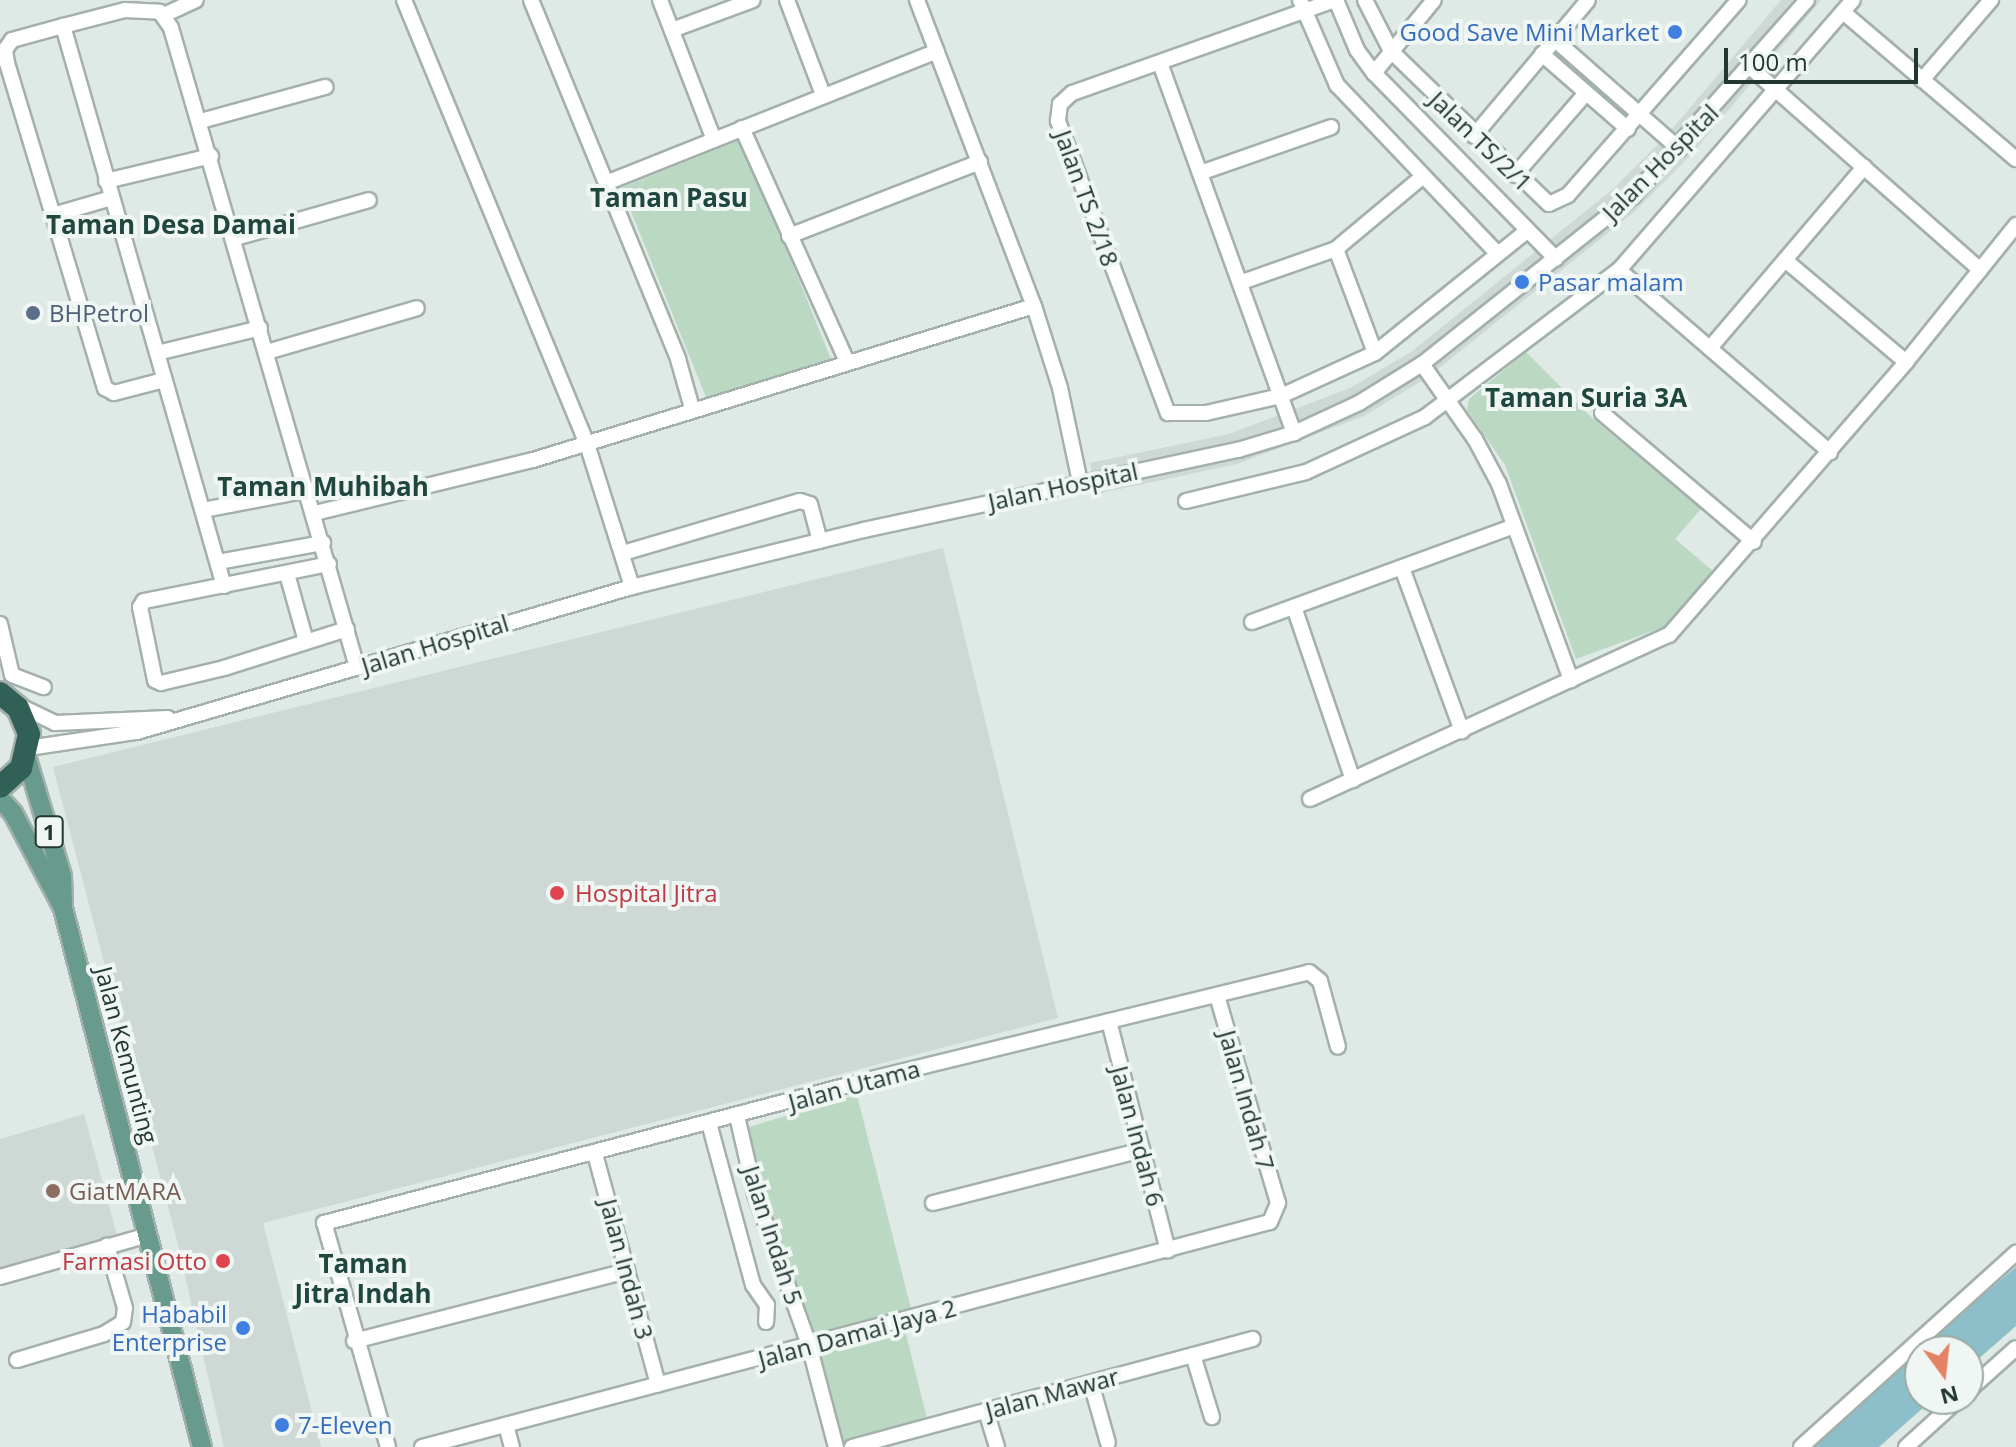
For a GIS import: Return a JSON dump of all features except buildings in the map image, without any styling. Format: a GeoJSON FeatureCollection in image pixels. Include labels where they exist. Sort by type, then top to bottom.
{"type":"FeatureCollection","features":[{"type":"Feature","properties":{"kind":"highway","name":"1"},"geometry":{"type":"LineString","coordinates":[[4,696],[25,720],[27,752]]}},
{"type":"Feature","properties":{"kind":"highway"},"geometry":{"type":"LineString","coordinates":[[0,787],[27,752]]}},
{"type":"Feature","properties":{"kind":"main road","name":"Jalan Kemunting"},"geometry":{"type":"LineString","coordinates":[[27,752],[62,876],[63,908],[202,1447]]}},
{"type":"Feature","properties":{"kind":"main road","name":"Jalan Kemunting"},"geometry":{"type":"LineString","coordinates":[[0,799],[13,813],[63,908]]}},
{"type":"Feature","properties":{"kind":"street"},"geometry":{"type":"LineString","coordinates":[[164,380],[114,393],[105,388],[5,50],[12,40],[63,26],[125,10],[164,15],[196,0]]}},
{"type":"Feature","properties":{"kind":"street"},"geometry":{"type":"LineString","coordinates":[[404,0],[587,444],[632,587]]}},
{"type":"Feature","properties":{"kind":"street"},"geometry":{"type":"LineString","coordinates":[[531,0],[606,183],[692,408]]}},
{"type":"Feature","properties":{"kind":"street"},"geometry":{"type":"LineString","coordinates":[[660,0],[714,140]]}},
{"type":"Feature","properties":{"kind":"street"},"geometry":{"type":"LineString","coordinates":[[672,30],[753,0]]}},
{"type":"Feature","properties":{"kind":"street"},"geometry":{"type":"LineString","coordinates":[[787,0],[823,95]]}},
{"type":"Feature","properties":{"kind":"street"},"geometry":{"type":"LineString","coordinates":[[917,0],[1034,306],[1060,388],[1080,482]]}},
{"type":"Feature","properties":{"kind":"street"},"geometry":{"type":"LineString","coordinates":[[1336,0],[1357,50],[1374,73],[1556,259]]}},
{"type":"Feature","properties":{"kind":"street","name":"Jalan TS 2/18"},"geometry":{"type":"LineString","coordinates":[[1336,0],[1302,5],[1160,63],[1072,93],[1060,104],[1058,121],[1164,409],[1183,416],[1281,396],[1375,353],[1528,230]]}},
{"type":"Feature","properties":{"kind":"street","name":"Jalan TS/2/1"},"geometry":{"type":"LineString","coordinates":[[1365,0],[1375,28],[1391,51],[1544,203],[1560,202],[1641,115],[1739,0]]}},
{"type":"Feature","properties":{"kind":"street"},"geometry":{"type":"LineString","coordinates":[[1374,73],[1434,0]]}},
{"type":"Feature","properties":{"kind":"street"},"geometry":{"type":"LineString","coordinates":[[1474,136],[1588,0]]}},
{"type":"Feature","properties":{"kind":"street","name":"Jalan Hospital"},"geometry":{"type":"LineString","coordinates":[[27,752],[137,732],[632,587],[1080,482],[1238,450],[1294,433],[1359,403],[1422,364],[1633,196],[1679,149],[1807,0]]}},
{"type":"Feature","properties":{"kind":"street"},"geometry":{"type":"LineString","coordinates":[[1186,501],[1328,464],[1396,435],[1448,399],[1619,270],[1853,0]]}},
{"type":"Feature","properties":{"kind":"street"},"geometry":{"type":"LineString","coordinates":[[1922,80],[1991,0]]}},
{"type":"Feature","properties":{"kind":"street"},"geometry":{"type":"LineString","coordinates":[[1302,5],[1337,85],[1498,254]]}},
{"type":"Feature","properties":{"kind":"street"},"geometry":{"type":"LineString","coordinates":[[1843,12],[2011,155],[2016,139]]}},
{"type":"Feature","properties":{"kind":"street"},"geometry":{"type":"LineString","coordinates":[[164,15],[201,121],[309,490],[357,667]]}},
{"type":"Feature","properties":{"kind":"street"},"geometry":{"type":"LineString","coordinates":[[63,26],[224,586]]}},
{"type":"Feature","properties":{"kind":"street"},"geometry":{"type":"LineString","coordinates":[[1554,39],[1679,149]]}},
{"type":"Feature","properties":{"kind":"street"},"geometry":{"type":"LineString","coordinates":[[606,183],[937,51]]}},
{"type":"Feature","properties":{"kind":"street"},"geometry":{"type":"LineString","coordinates":[[1542,54],[1628,129]]}},
{"type":"Feature","properties":{"kind":"street"},"geometry":{"type":"LineString","coordinates":[[1160,63],[1242,282],[1294,433]]}},
{"type":"Feature","properties":{"kind":"street"},"geometry":{"type":"LineString","coordinates":[[1750,67],[1980,270]]}},
{"type":"Feature","properties":{"kind":"street"},"geometry":{"type":"LineString","coordinates":[[201,121],[325,87]]}},
{"type":"Feature","properties":{"kind":"street"},"geometry":{"type":"LineString","coordinates":[[1515,175],[1586,93]]}},
{"type":"Feature","properties":{"kind":"street"},"geometry":{"type":"LineString","coordinates":[[1200,173],[1331,127]]}},
{"type":"Feature","properties":{"kind":"street"},"geometry":{"type":"LineString","coordinates":[[742,128],[847,362]]}},
{"type":"Feature","properties":{"kind":"street"},"geometry":{"type":"LineString","coordinates":[[106,181],[211,156]]}},
{"type":"Feature","properties":{"kind":"street"},"geometry":{"type":"LineString","coordinates":[[789,236],[980,162]]}},
{"type":"Feature","properties":{"kind":"street"},"geometry":{"type":"LineString","coordinates":[[1710,348],[1864,167]]}},
{"type":"Feature","properties":{"kind":"street"},"geometry":{"type":"LineString","coordinates":[[1242,282],[1336,249],[1422,177]]}},
{"type":"Feature","properties":{"kind":"street"},"geometry":{"type":"LineString","coordinates":[[53,215],[111,198]]}},
{"type":"Feature","properties":{"kind":"street"},"geometry":{"type":"LineString","coordinates":[[235,238],[369,200]]}},
{"type":"Feature","properties":{"kind":"street"},"geometry":{"type":"LineString","coordinates":[[1310,799],[1669,635],[1754,542],[1906,362],[2016,225]]}},
{"type":"Feature","properties":{"kind":"street"},"geometry":{"type":"LineString","coordinates":[[1336,249],[1375,353]]}},
{"type":"Feature","properties":{"kind":"street"},"geometry":{"type":"LineString","coordinates":[[1785,260],[1906,362]]}},
{"type":"Feature","properties":{"kind":"street"},"geometry":{"type":"LineString","coordinates":[[1619,270],[1830,452]]}},
{"type":"Feature","properties":{"kind":"street"},"geometry":{"type":"LineString","coordinates":[[315,513],[587,444],[692,408],[1034,306]]}},
{"type":"Feature","properties":{"kind":"street"},"geometry":{"type":"LineString","coordinates":[[267,352],[417,308]]}},
{"type":"Feature","properties":{"kind":"street"},"geometry":{"type":"LineString","coordinates":[[157,353],[260,328]]}},
{"type":"Feature","properties":{"kind":"street"},"geometry":{"type":"LineString","coordinates":[[1422,364],[1492,469],[1571,680]]}},
{"type":"Feature","properties":{"kind":"street"},"geometry":{"type":"LineString","coordinates":[[1602,413],[1754,542]]}},
{"type":"Feature","properties":{"kind":"street"},"geometry":{"type":"LineString","coordinates":[[203,510],[309,490]]}},
{"type":"Feature","properties":{"kind":"street"},"geometry":{"type":"LineString","coordinates":[[623,553],[800,501],[810,504],[820,541]]}},
{"type":"Feature","properties":{"kind":"street"},"geometry":{"type":"LineString","coordinates":[[1252,622],[1514,526]]}},
{"type":"Feature","properties":{"kind":"street"},"geometry":{"type":"LineString","coordinates":[[218,562],[323,543]]}},
{"type":"Feature","properties":{"kind":"street"},"geometry":{"type":"LineString","coordinates":[[329,564],[149,599],[140,607],[158,682],[347,629]]}},
{"type":"Feature","properties":{"kind":"street"},"geometry":{"type":"LineString","coordinates":[[1402,568],[1462,731]]}},
{"type":"Feature","properties":{"kind":"street"},"geometry":{"type":"LineString","coordinates":[[287,574],[306,641]]}},
{"type":"Feature","properties":{"kind":"street"},"geometry":{"type":"LineString","coordinates":[[1294,607],[1353,780]]}},
{"type":"Feature","properties":{"kind":"street"},"geometry":{"type":"LineString","coordinates":[[0,624],[12,675],[44,687]]}},
{"type":"Feature","properties":{"kind":"street","name":"Jalan Hospital"},"geometry":{"type":"LineString","coordinates":[[4,696],[55,723],[178,718]]}},
{"type":"Feature","properties":{"kind":"street","name":"Jalan Utama"},"geometry":{"type":"LineString","coordinates":[[354,1341],[321,1228],[709,1123],[1109,1021],[1314,973],[1338,1047]]}},
{"type":"Feature","properties":{"kind":"street","name":"Jalan Indah 7"},"geometry":{"type":"LineString","coordinates":[[1217,996],[1278,1203]]}},
{"type":"Feature","properties":{"kind":"street","name":"Jalan Indah 6"},"geometry":{"type":"LineString","coordinates":[[1109,1021],[1168,1251]]}},
{"type":"Feature","properties":{"kind":"street","name":"Jalan Indah 5"},"geometry":{"type":"LineString","coordinates":[[737,1116],[755,1194],[809,1345],[836,1447]]}},
{"type":"Feature","properties":{"kind":"street"},"geometry":{"type":"LineString","coordinates":[[709,1123],[753,1285],[767,1305],[766,1322]]}},
{"type":"Feature","properties":{"kind":"street"},"geometry":{"type":"LineString","coordinates":[[933,1203],[1142,1150]]}},
{"type":"Feature","properties":{"kind":"street","name":"Jalan Indah 3"},"geometry":{"type":"LineString","coordinates":[[595,1154],[658,1385]]}},
{"type":"Feature","properties":{"kind":"street"},"geometry":{"type":"LineString","coordinates":[[730,1200],[755,1194]]}},
{"type":"Feature","properties":{"kind":"street","name":"Jalan Damai Jaya 2"},"geometry":{"type":"LineString","coordinates":[[422,1447],[1262,1226],[1276,1217],[1278,1203]]}},
{"type":"Feature","properties":{"kind":"street"},"geometry":{"type":"LineString","coordinates":[[0,1277],[148,1235]]}},
{"type":"Feature","properties":{"kind":"street"},"geometry":{"type":"LineString","coordinates":[[17,1360],[104,1334],[123,1322],[125,1308],[107,1246]]}},
{"type":"Feature","properties":{"kind":"street"},"geometry":{"type":"LineString","coordinates":[[1801,1447],[2016,1253]]}},
{"type":"Feature","properties":{"kind":"street"},"geometry":{"type":"LineString","coordinates":[[388,1447],[354,1341],[627,1271]]}},
{"type":"Feature","properties":{"kind":"street","name":"Jalan Mawar"},"geometry":{"type":"LineString","coordinates":[[852,1447],[882,1443],[986,1411],[1253,1339]]}},
{"type":"Feature","properties":{"kind":"street"},"geometry":{"type":"LineString","coordinates":[[1984,1377],[2016,1348]]}},
{"type":"Feature","properties":{"kind":"street"},"geometry":{"type":"LineString","coordinates":[[1193,1355],[1212,1417]]}},
{"type":"Feature","properties":{"kind":"street"},"geometry":{"type":"LineString","coordinates":[[1091,1383],[1108,1443]]}},
{"type":"Feature","properties":{"kind":"street"},"geometry":{"type":"LineString","coordinates":[[986,1411],[997,1447]]}},
{"type":"Feature","properties":{"kind":"street"},"geometry":{"type":"LineString","coordinates":[[1906,1447],[1941,1415]]}},
{"type":"Feature","properties":{"kind":"street"},"geometry":{"type":"LineString","coordinates":[[506,1425],[512,1447]]}},
{"type":"Feature","properties":{"kind":"shaded area","name":"Pasar malam"},"geometry":{"type":"Polygon","coordinates":[[[1781,0],[1821,0],[1690,156],[1634,212],[1428,377],[1364,416],[1237,464],[1096,494],[1090,463],[1229,434],[1350,388],[1411,352],[1613,189],[1667,135],[1781,0]]]}},
{"type":"Feature","properties":{"kind":"shaded area","name":"Hospital Jitra"},"geometry":{"type":"Polygon","coordinates":[[[943,548],[1058,1018],[263,1223],[321,1447],[224,1447],[178,1245],[53,767],[943,548]]]}},
{"type":"Feature","properties":{"kind":"shaded area","name":"GiatMARA"},"geometry":{"type":"Polygon","coordinates":[[[84,1114],[119,1243],[0,1275],[0,1139],[84,1114]]]}},
{"type":"Feature","properties":{"kind":"green space"},"geometry":{"type":"Polygon","coordinates":[[[742,139],[831,359],[710,407],[621,188],[742,139]]]}},
{"type":"Feature","properties":{"kind":"green space"},"geometry":{"type":"Polygon","coordinates":[[[1526,352],[1591,417],[1701,509],[1675,539],[1713,571],[1666,626],[1576,659],[1505,465],[1467,410],[1469,399],[1526,352]]]}},
{"type":"Feature","properties":{"kind":"green space"},"geometry":{"type":"Polygon","coordinates":[[[857,1095],[911,1309],[813,1334],[766,1217],[745,1128],[857,1095]]]}},
{"type":"Feature","properties":{"kind":"green space"},"geometry":{"type":"Polygon","coordinates":[[[905,1330],[927,1420],[837,1443],[815,1352],[905,1330]]]}},
{"type":"Feature","properties":{"kind":"water"},"geometry":{"type":"Polygon","coordinates":[[[2016,1267],[2016,1326],[1984,1354],[1984,1335],[1936,1335],[2016,1267]]]}},
{"type":"Feature","properties":{"kind":"water"},"geometry":{"type":"Polygon","coordinates":[[[1904,1362],[1904,1415],[1915,1415],[1879,1447],[1804,1447],[1904,1362]]]}},
{"type":"Feature","properties":{"kind":"place","name":"Good Save Mini Market"},"geometry":{"type":"Point","coordinates":[1675,32]}},
{"type":"Feature","properties":{"kind":"place","name":"Pasar malam"},"geometry":{"type":"Point","coordinates":[1522,282]}},
{"type":"Feature","properties":{"kind":"place","name":"BHPetrol"},"geometry":{"type":"Point","coordinates":[33,313]}},
{"type":"Feature","properties":{"kind":"place","name":"Hospital Jitra"},"geometry":{"type":"Point","coordinates":[557,893]}},
{"type":"Feature","properties":{"kind":"place","name":"GiatMARA"},"geometry":{"type":"Point","coordinates":[53,1191]}},
{"type":"Feature","properties":{"kind":"place","name":"Farmasi Otto"},"geometry":{"type":"Point","coordinates":[223,1261]}},
{"type":"Feature","properties":{"kind":"place","name":"Hababil Enterprise"},"geometry":{"type":"Point","coordinates":[243,1328]}},
{"type":"Feature","properties":{"kind":"place","name":"7-Eleven"},"geometry":{"type":"Point","coordinates":[282,1425]}},
{"type":"Feature","properties":{"kind":"district","name":"Taman Pasu"},"geometry":{"type":"Point","coordinates":[669,198]}},
{"type":"Feature","properties":{"kind":"district","name":"Taman Desa Damai"},"geometry":{"type":"Point","coordinates":[171,225]}},
{"type":"Feature","properties":{"kind":"district","name":"Taman Suria 3A"},"geometry":{"type":"Point","coordinates":[1586,398]}},
{"type":"Feature","properties":{"kind":"district","name":"Taman Muhibah"},"geometry":{"type":"Point","coordinates":[323,487]}},
{"type":"Feature","properties":{"kind":"district","name":"Taman Jitra Indah"},"geometry":{"type":"Point","coordinates":[363,1279]}}]}
